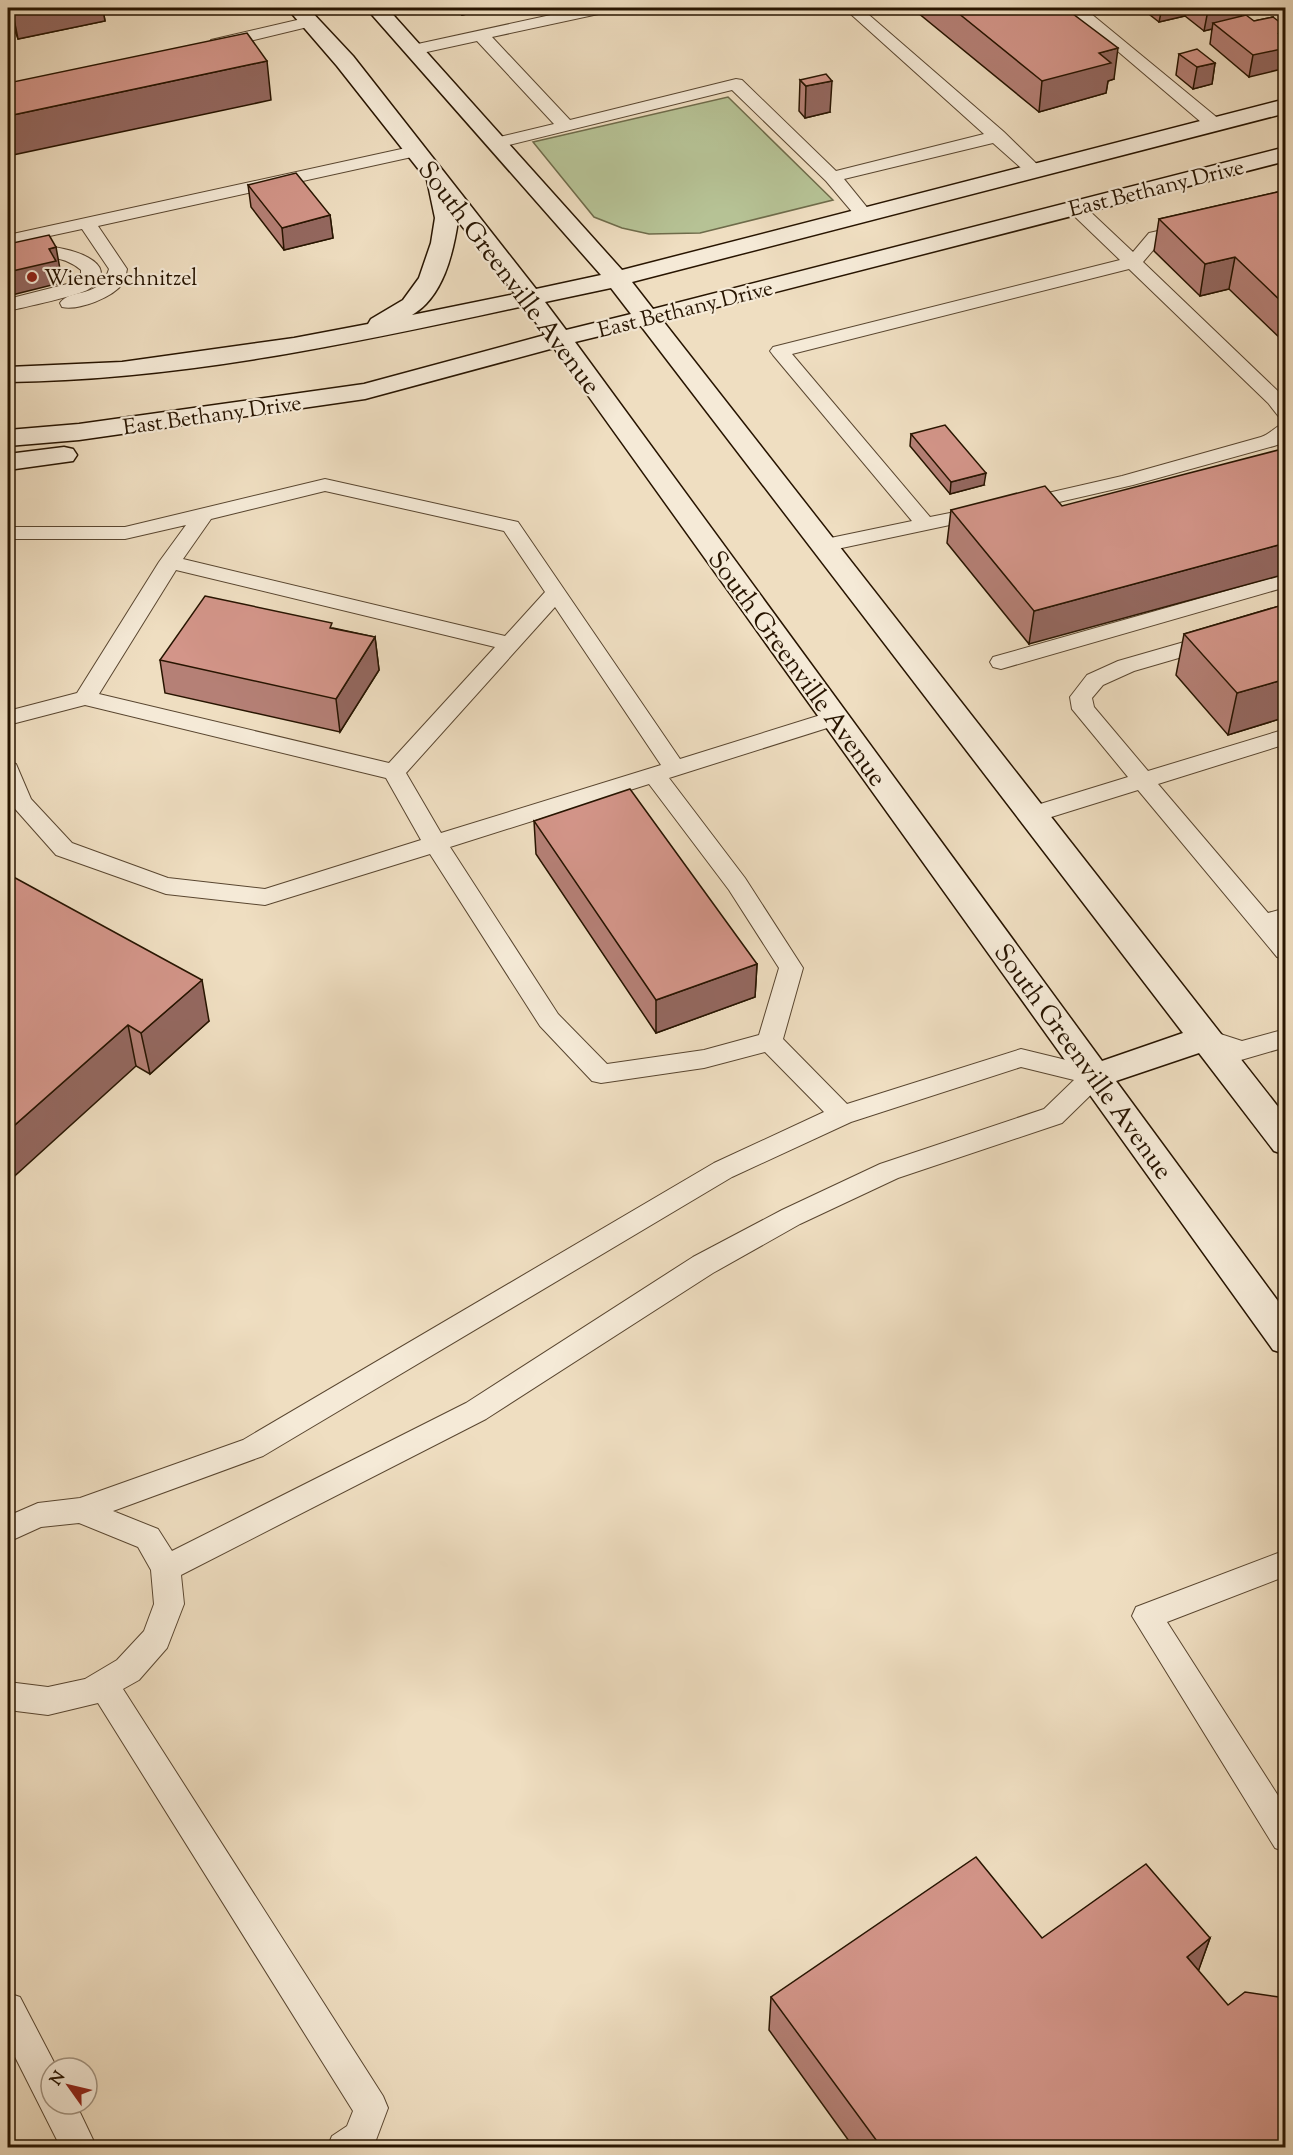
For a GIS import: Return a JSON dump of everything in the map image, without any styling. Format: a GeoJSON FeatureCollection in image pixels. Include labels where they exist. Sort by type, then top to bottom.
{"type":"FeatureCollection","features":[{"type":"Feature","properties":{"kind":"main road"},"geometry":{"type":"LineString","coordinates":[[376,8],[617,279],[1286,1142]]}},
{"type":"Feature","properties":{"kind":"main road","name":"South Greenville Avenue"},"geometry":{"type":"LineString","coordinates":[[303,15],[345,61],[529,296],[1286,1340]]}},
{"type":"Feature","properties":{"kind":"main road","name":"East Bethany Drive"},"geometry":{"type":"LineString","coordinates":[[8,438],[79,432],[365,391],[646,318],[1055,189],[1214,124],[1286,106]]}},
{"type":"Feature","properties":{"kind":"main road","name":"East Bethany Drive"},"geometry":{"type":"LineString","coordinates":[[8,375],[122,370],[294,345],[617,279],[865,216],[1286,154]]}},
{"type":"Feature","properties":{"kind":"main road"},"geometry":{"type":"LineString","coordinates":[[362,332],[392,319],[411,305],[430,280],[443,243],[447,218],[435,174]]}},
{"type":"Feature","properties":{"kind":"main road"},"geometry":{"type":"LineString","coordinates":[[8,462],[124,448],[185,418]]}},
{"type":"Feature","properties":{"kind":"main road"},"geometry":{"type":"LineString","coordinates":[[1095,1076],[1205,1038]]}},
{"type":"Feature","properties":{"kind":"lane"},"geometry":{"type":"LineString","coordinates":[[413,50],[603,8]]}},
{"type":"Feature","properties":{"kind":"lane"},"geometry":{"type":"LineString","coordinates":[[852,8],[998,136],[1134,262],[1275,399],[1286,413]]}},
{"type":"Feature","properties":{"kind":"lane"},"geometry":{"type":"LineString","coordinates":[[1075,8],[1214,124]]}},
{"type":"Feature","properties":{"kind":"lane"},"geometry":{"type":"LineString","coordinates":[[205,47],[303,15]]}},
{"type":"Feature","properties":{"kind":"lane"},"geometry":{"type":"LineString","coordinates":[[482,36],[566,126]]}},
{"type":"Feature","properties":{"kind":"lane"},"geometry":{"type":"LineString","coordinates":[[497,143],[736,84],[832,177],[865,216]]}},
{"type":"Feature","properties":{"kind":"lane"},"geometry":{"type":"LineString","coordinates":[[832,177],[998,136]]}},
{"type":"Feature","properties":{"kind":"lane"},"geometry":{"type":"LineString","coordinates":[[8,240],[415,151]]}},
{"type":"Feature","properties":{"kind":"lane"},"geometry":{"type":"LineString","coordinates":[[8,318],[96,295],[115,281],[118,269],[87,223]]}},
{"type":"Feature","properties":{"kind":"lane"},"geometry":{"type":"LineString","coordinates":[[926,525],[780,351],[1134,262],[1155,237],[1209,225]]}},
{"type":"Feature","properties":{"kind":"lane"},"geometry":{"type":"LineString","coordinates":[[8,261],[52,252],[64,252],[77,256],[90,268],[90,277],[82,286],[8,305]]}},
{"type":"Feature","properties":{"kind":"lane"},"geometry":{"type":"LineString","coordinates":[[823,546],[1126,481],[1274,440],[1284,434],[1286,429]]}},
{"type":"Feature","properties":{"kind":"lane"},"geometry":{"type":"LineString","coordinates":[[8,533],[125,534],[325,485],[511,526],[556,593],[665,771],[791,969],[770,1041]]}},
{"type":"Feature","properties":{"kind":"lane"},"geometry":{"type":"LineString","coordinates":[[85,698],[170,562],[203,514]]}},
{"type":"Feature","properties":{"kind":"lane"},"geometry":{"type":"LineString","coordinates":[[170,562],[510,644]]}},
{"type":"Feature","properties":{"kind":"lane"},"geometry":{"type":"LineString","coordinates":[[1002,662],[1286,580]]}},
{"type":"Feature","properties":{"kind":"lane"},"geometry":{"type":"LineString","coordinates":[[394,772],[556,593]]}},
{"type":"Feature","properties":{"kind":"lane"},"geometry":{"type":"LineString","coordinates":[[1228,636],[1126,666],[1095,680],[1081,697],[1083,709],[1286,951]]}},
{"type":"Feature","properties":{"kind":"lane"},"geometry":{"type":"LineString","coordinates":[[8,718],[85,698],[394,772],[435,843],[549,1020],[602,1074],[704,1059],[770,1041]]}},
{"type":"Feature","properties":{"kind":"lane"},"geometry":{"type":"LineString","coordinates":[[8,769],[21,802],[64,849],[166,886],[265,897],[835,718]]}},
{"type":"Feature","properties":{"kind":"lane"},"geometry":{"type":"LineString","coordinates":[[1032,815],[1286,736]]}},
{"type":"Feature","properties":{"kind":"lane"},"geometry":{"type":"LineString","coordinates":[[1263,924],[1286,916]]}},
{"type":"Feature","properties":{"kind":"lane"},"geometry":{"type":"LineString","coordinates":[[1205,1038],[1241,1051],[1286,1038]]}},
{"type":"Feature","properties":{"kind":"lane"},"geometry":{"type":"LineString","coordinates":[[770,1041],[842,1115]]}},
{"type":"Feature","properties":{"kind":"lane"},"geometry":{"type":"LineString","coordinates":[[8,1529],[38,1515],[80,1510],[253,1448],[723,1170],[842,1115],[1021,1058],[1095,1076]]}},
{"type":"Feature","properties":{"kind":"lane"},"geometry":{"type":"LineString","coordinates":[[166,1569],[476,1410],[703,1265],[791,1217],[890,1171],[1053,1116],[1095,1076]]}},
{"type":"Feature","properties":{"kind":"lane"},"geometry":{"type":"LineString","coordinates":[[8,1696],[48,1701],[91,1692],[128,1670],[156,1639],[169,1604],[166,1569],[148,1538],[80,1510]]}},
{"type":"Feature","properties":{"kind":"lane"},"geometry":{"type":"LineString","coordinates":[[1286,1563],[1147,1616],[1286,1837]]}},
{"type":"Feature","properties":{"kind":"lane"},"geometry":{"type":"LineString","coordinates":[[103,1685],[371,2108],[360,2138],[344,2148]]}},
{"type":"Feature","properties":{"kind":"lane"},"geometry":{"type":"LineString","coordinates":[[8,2009],[39,2069]]}},
{"type":"Feature","properties":{"kind":"lane"},"geometry":{"type":"LineString","coordinates":[[63,2116],[80,2148]]}},
{"type":"Feature","properties":{"kind":"green space"},"geometry":{"type":"Polygon","coordinates":[[[728,97],[833,200],[700,233],[649,234],[622,228],[594,217],[533,142],[728,97]]]}},
{"type":"Feature","properties":{"kind":"building"},"geometry":{"type":"Polygon","coordinates":[[[952,8],[1065,8],[1118,48],[1099,53],[1111,63],[1042,81],[952,8]]]}},
{"type":"Feature","properties":{"kind":"building"},"geometry":{"type":"Polygon","coordinates":[[[1246,15],[1254,21],[1273,17],[1286,27],[1286,33],[1279,34],[1286,39],[1286,48],[1253,55],[1213,23],[1246,15]]]}},
{"type":"Feature","properties":{"kind":"building"},"geometry":{"type":"Polygon","coordinates":[[[247,33],[267,61],[8,116],[8,83],[247,33]]]}},
{"type":"Feature","properties":{"kind":"building"},"geometry":{"type":"Polygon","coordinates":[[[1197,49],[1215,63],[1197,67],[1179,54],[1197,49]]]}},
{"type":"Feature","properties":{"kind":"building"},"geometry":{"type":"Polygon","coordinates":[[[826,74],[832,81],[806,86],[800,80],[826,74]]]}},
{"type":"Feature","properties":{"kind":"building"},"geometry":{"type":"Polygon","coordinates":[[[296,173],[330,215],[282,228],[248,185],[296,173]]]}},
{"type":"Feature","properties":{"kind":"building"},"geometry":{"type":"Polygon","coordinates":[[[1286,190],[1286,306],[1235,257],[1205,264],[1159,219],[1286,190]]]}},
{"type":"Feature","properties":{"kind":"building"},"geometry":{"type":"Polygon","coordinates":[[[49,235],[56,247],[49,249],[56,261],[8,272],[8,244],[49,235]]]}},
{"type":"Feature","properties":{"kind":"building"},"geometry":{"type":"Polygon","coordinates":[[[945,425],[986,473],[951,482],[911,434],[945,425]]]}},
{"type":"Feature","properties":{"kind":"building"},"geometry":{"type":"Polygon","coordinates":[[[1286,448],[1286,543],[1034,611],[951,510],[1045,486],[1062,506],[1286,448]]]}},
{"type":"Feature","properties":{"kind":"building"},"geometry":{"type":"Polygon","coordinates":[[[205,596],[332,623],[330,628],[375,637],[336,699],[160,660],[205,596]]]}},
{"type":"Feature","properties":{"kind":"building"},"geometry":{"type":"Polygon","coordinates":[[[1286,604],[1286,679],[1237,693],[1184,634],[1286,604]]]}},
{"type":"Feature","properties":{"kind":"building"},"geometry":{"type":"Polygon","coordinates":[[[630,789],[757,964],[656,1000],[534,821],[630,789]]]}},
{"type":"Feature","properties":{"kind":"building"},"geometry":{"type":"Polygon","coordinates":[[[8,874],[202,980],[141,1033],[128,1025],[8,1131],[8,874]]]}},
{"type":"Feature","properties":{"kind":"building"},"geometry":{"type":"Polygon","coordinates":[[[976,1857],[1042,1938],[1146,1864],[1210,1938],[1187,1957],[1228,2005],[1245,1992],[1286,1998],[1286,2148],[882,2148],[771,1997],[976,1857]]]}},
{"type":"Feature","properties":{"kind":"place","name":"Wienerschnitzel"},"geometry":{"type":"Point","coordinates":[32,277]}}]}
